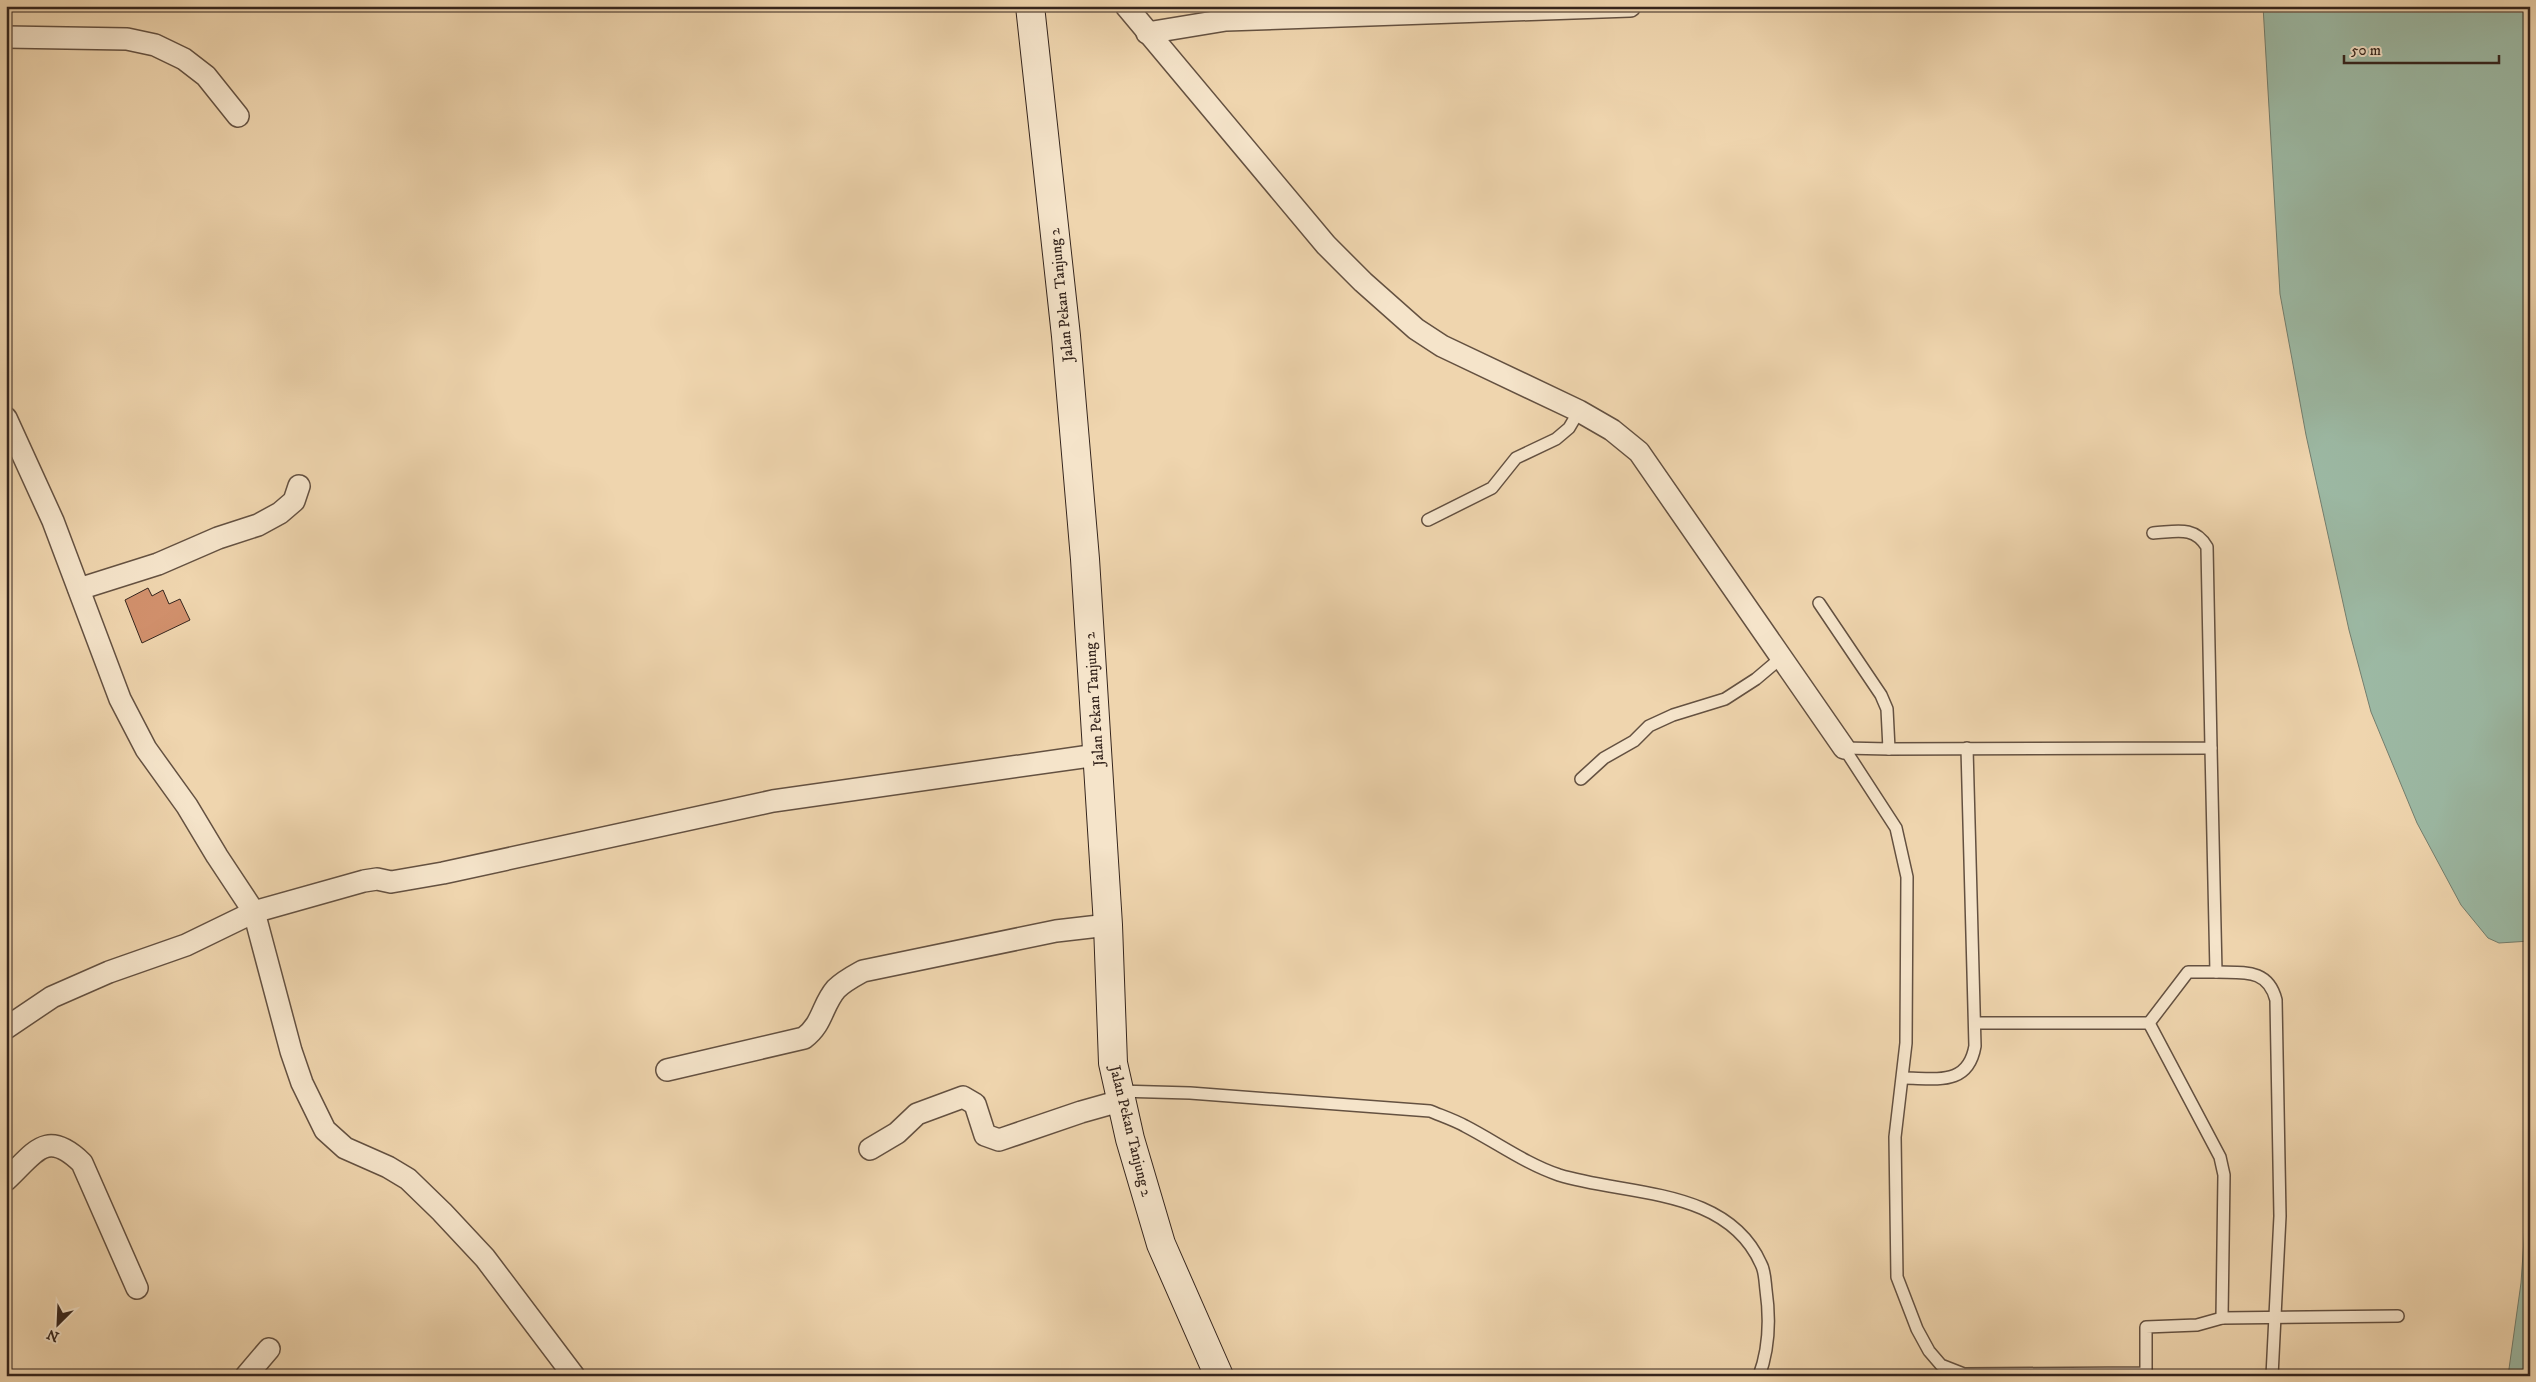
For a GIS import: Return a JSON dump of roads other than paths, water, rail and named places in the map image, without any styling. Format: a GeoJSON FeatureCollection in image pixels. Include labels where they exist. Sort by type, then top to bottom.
{"type":"FeatureCollection","features":[{"type":"Feature","properties":{"kind":"street","name":"Jalan Pekan Tanjung 2"},"geometry":{"type":"LineString","coordinates":[[1030,6],[1069,375],[1085,559],[1108,925],[1113,1063],[1119,1096],[1161,1244],[1219,1376]]}},
{"type":"Feature","properties":{"kind":"street"},"geometry":{"type":"LineString","coordinates":[[1126,6],[1326,245],[1363,282],[1409,323],[1442,346],[1579,411],[1612,430],[1639,452],[1844,748]]}},
{"type":"Feature","properties":{"kind":"street"},"geometry":{"type":"LineString","coordinates":[[1147,33],[1240,13],[1630,6]]}},
{"type":"Feature","properties":{"kind":"street"},"geometry":{"type":"LineString","coordinates":[[6,37],[127,40],[156,46],[184,59],[206,76],[238,116]]}},
{"type":"Feature","properties":{"kind":"street"},"geometry":{"type":"LineString","coordinates":[[6,418],[52,521],[120,699],[143,743],[164,776],[188,806],[217,856],[254,912],[291,1051],[302,1083],[325,1130],[345,1148],[388,1167],[408,1179],[442,1212],[485,1258],[574,1376]]}},
{"type":"Feature","properties":{"kind":"street"},"geometry":{"type":"LineString","coordinates":[[79,588],[158,564],[218,538],[258,525],[280,513],[294,501],[300,486]]}},
{"type":"Feature","properties":{"kind":"street"},"geometry":{"type":"LineString","coordinates":[[6,1028],[52,997],[109,972],[186,945],[254,912],[364,881],[377,879],[391,882],[443,873],[773,802],[1098,755]]}},
{"type":"Feature","properties":{"kind":"street"},"geometry":{"type":"LineString","coordinates":[[667,1070],[804,1038],[814,1031],[836,990],[846,980],[863,971],[1056,931],[1108,925]]}},
{"type":"Feature","properties":{"kind":"street"},"geometry":{"type":"LineString","coordinates":[[870,1149],[897,1133],[917,1114],[963,1097],[975,1104],[985,1135],[999,1140],[1081,1112],[1119,1096]]}},
{"type":"Feature","properties":{"kind":"street"},"geometry":{"type":"LineString","coordinates":[[6,1180],[41,1147],[56,1145],[70,1151],[82,1163],[137,1288]]}},
{"type":"Feature","properties":{"kind":"street"},"geometry":{"type":"LineString","coordinates":[[246,1376],[269,1349]]}},
{"type":"Feature","properties":{"kind":"lane"},"geometry":{"type":"LineString","coordinates":[[1428,520],[1492,488],[1516,458],[1556,439],[1569,428],[1579,411]]}},
{"type":"Feature","properties":{"kind":"lane"},"geometry":{"type":"LineString","coordinates":[[2153,533],[2193,532],[2202,537],[2208,547],[2216,972]]}},
{"type":"Feature","properties":{"kind":"lane"},"geometry":{"type":"LineString","coordinates":[[1818,603],[1881,695],[1887,709],[1889,749]]}},
{"type":"Feature","properties":{"kind":"lane"},"geometry":{"type":"LineString","coordinates":[[1581,779],[1604,758],[1634,741],[1649,726],[1673,715],[1725,699],[1782,657]]}},
{"type":"Feature","properties":{"kind":"lane"},"geometry":{"type":"LineString","coordinates":[[1844,748],[2211,748]]}},
{"type":"Feature","properties":{"kind":"lane"},"geometry":{"type":"LineString","coordinates":[[1844,748],[1896,828],[1907,877],[1906,1043],[1895,1137],[1897,1277],[1917,1328],[1929,1351],[1942,1365],[1964,1374],[2146,1373],[2146,1326],[2197,1325],[2222,1318],[2398,1316]]}},
{"type":"Feature","properties":{"kind":"lane"},"geometry":{"type":"LineString","coordinates":[[1902,1078],[1948,1078],[1959,1075],[1973,1058],[1975,1024],[1967,748]]}},
{"type":"Feature","properties":{"kind":"lane"},"geometry":{"type":"LineString","coordinates":[[2148,1023],[2188,972],[2250,974],[2264,978],[2273,988],[2276,1000],[2280,1216],[2273,1318],[2272,1376]]}},
{"type":"Feature","properties":{"kind":"lane"},"geometry":{"type":"LineString","coordinates":[[1975,1024],[2148,1023]]}},
{"type":"Feature","properties":{"kind":"lane"},"geometry":{"type":"LineString","coordinates":[[2148,1023],[2220,1157],[2224,1175],[2222,1318]]}},
{"type":"Feature","properties":{"kind":"lane"},"geometry":{"type":"LineString","coordinates":[[1119,1096],[1190,1093],[1430,1111],[1464,1125],[1493,1142],[1558,1174],[1688,1202],[1719,1216],[1746,1240],[1762,1265],[1768,1300],[1767,1355],[1759,1376]]}}]}
